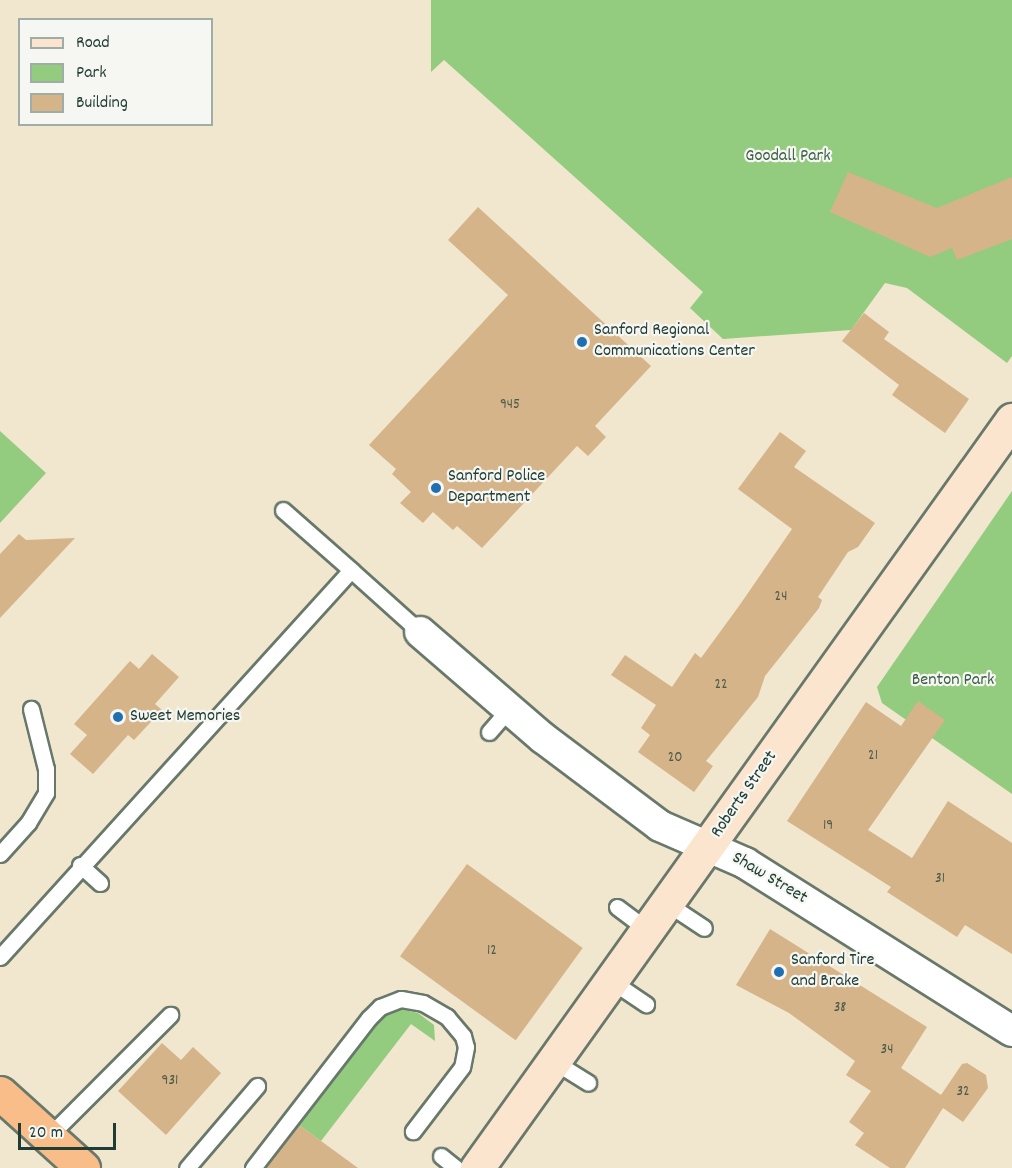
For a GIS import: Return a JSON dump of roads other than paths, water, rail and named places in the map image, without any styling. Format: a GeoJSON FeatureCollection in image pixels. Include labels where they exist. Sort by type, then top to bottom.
{"type":"FeatureCollection","features":[{"type":"Feature","properties":{"kind":"highway"},"geometry":{"type":"LineString","coordinates":[[0,1093],[83,1168]]}},
{"type":"Feature","properties":{"kind":"street","name":"Roberts Street"},"geometry":{"type":"LineString","coordinates":[[477,1168],[613,982],[1012,420]]}},
{"type":"Feature","properties":{"kind":"street","name":"Shaw Street"},"geometry":{"type":"LineString","coordinates":[[420,632],[509,709],[660,826],[745,863],[1012,1031]]}},
{"type":"Feature","properties":{"kind":"lane"},"geometry":{"type":"LineString","coordinates":[[283,510],[420,632]]}},
{"type":"Feature","properties":{"kind":"lane"},"geometry":{"type":"LineString","coordinates":[[0,957],[80,865],[351,570]]}},
{"type":"Feature","properties":{"kind":"lane"},"geometry":{"type":"LineString","coordinates":[[0,854],[28,824],[46,793],[46,769],[31,709]]}},
{"type":"Feature","properties":{"kind":"lane"},"geometry":{"type":"LineString","coordinates":[[489,732],[509,709]]}},
{"type":"Feature","properties":{"kind":"lane"},"geometry":{"type":"LineString","coordinates":[[80,865],[100,883]]}},
{"type":"Feature","properties":{"kind":"lane"},"geometry":{"type":"LineString","coordinates":[[668,904],[704,928]]}},
{"type":"Feature","properties":{"kind":"lane"},"geometry":{"type":"LineString","coordinates":[[617,907],[649,931]]}},
{"type":"Feature","properties":{"kind":"lane"},"geometry":{"type":"LineString","coordinates":[[613,982],[646,1004]]}},
{"type":"Feature","properties":{"kind":"lane"},"geometry":{"type":"LineString","coordinates":[[253,1168],[369,1018],[380,1007],[401,999],[423,1003],[447,1017],[463,1036],[466,1047],[462,1067],[412,1131]]}},
{"type":"Feature","properties":{"kind":"lane"},"geometry":{"type":"LineString","coordinates":[[48,1137],[170,1015]]}},
{"type":"Feature","properties":{"kind":"lane"},"geometry":{"type":"LineString","coordinates":[[555,1062],[588,1083]]}},
{"type":"Feature","properties":{"kind":"lane"},"geometry":{"type":"LineString","coordinates":[[187,1168],[257,1086]]}},
{"type":"Feature","properties":{"kind":"lane"},"geometry":{"type":"LineString","coordinates":[[441,1156],[456,1168]]}},
{"type":"Feature","properties":{"kind":"place","name":"Sanford Regional Communications Center"},"geometry":{"type":"Point","coordinates":[582,342]}},
{"type":"Feature","properties":{"kind":"place","name":"Sanford Police Department"},"geometry":{"type":"Point","coordinates":[436,488]}},
{"type":"Feature","properties":{"kind":"place","name":"Sweet Memories"},"geometry":{"type":"Point","coordinates":[118,717]}},
{"type":"Feature","properties":{"kind":"place","name":"Sanford Tire and Brake"},"geometry":{"type":"Point","coordinates":[779,972]}},
{"type":"Feature","properties":{"kind":"park label","name":"Goodall Park"},"geometry":{"type":"Point","coordinates":[788,157]}},
{"type":"Feature","properties":{"kind":"park label","name":"Benton Park"},"geometry":{"type":"Point","coordinates":[953,681]}}]}
